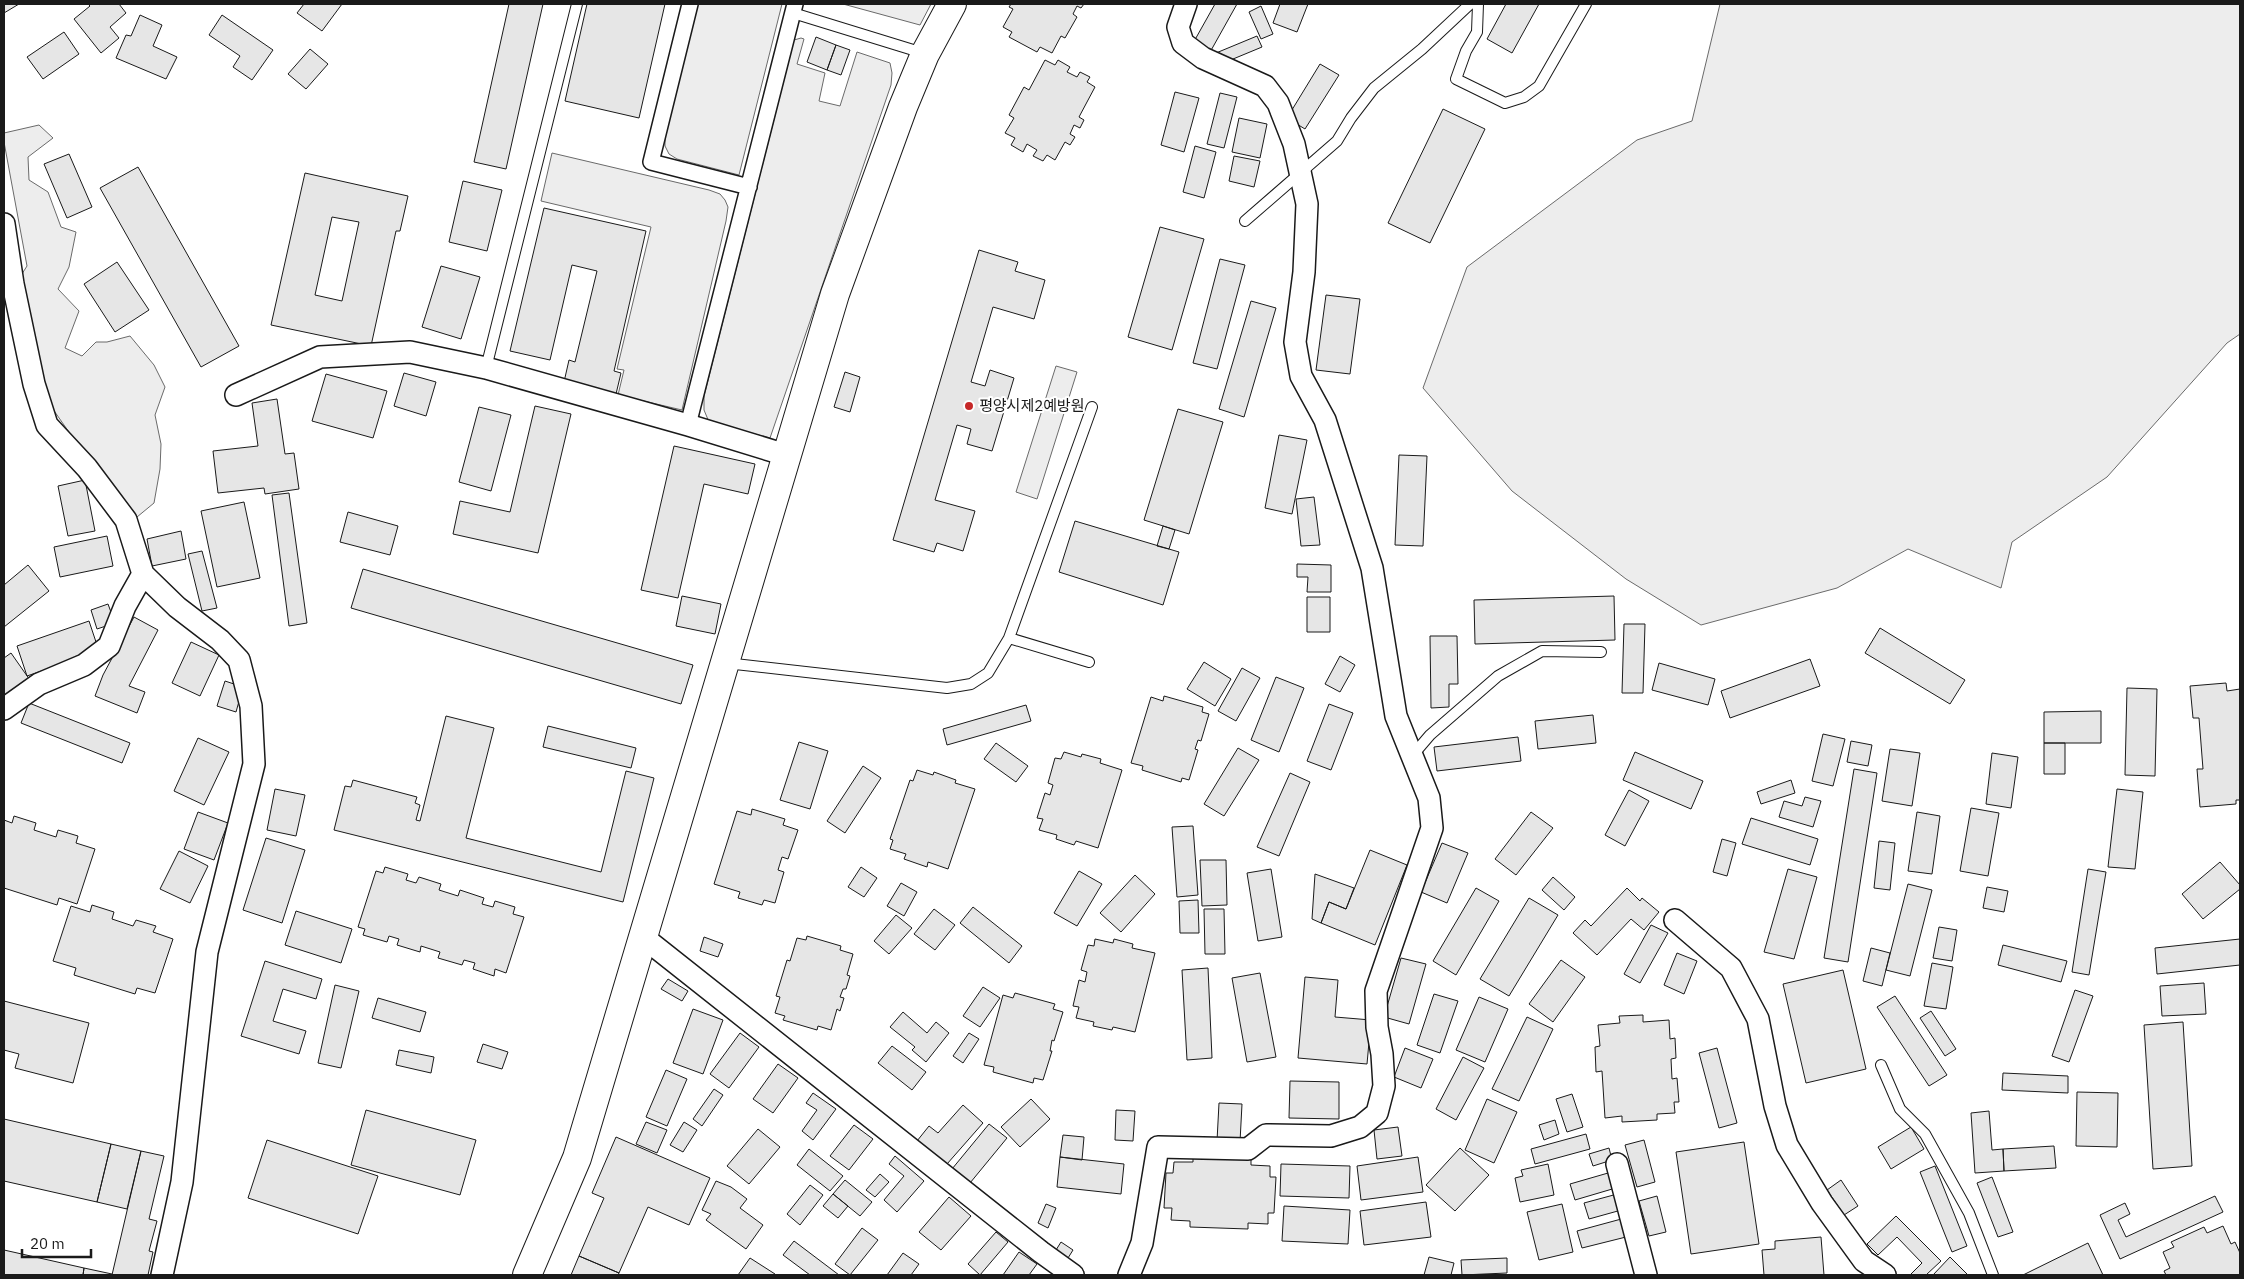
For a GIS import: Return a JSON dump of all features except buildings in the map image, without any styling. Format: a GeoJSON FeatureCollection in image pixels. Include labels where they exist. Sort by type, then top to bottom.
{"type":"FeatureCollection","features":[{"type":"Feature","properties":{"kind":"main road"},"geometry":{"type":"LineString","coordinates":[[527,1275],[577,1158],[835,294],[903,107],[925,54],[952,4]]}},
{"type":"Feature","properties":{"kind":"street"},"geometry":{"type":"LineString","coordinates":[[690,4],[651,162],[750,187]]}},
{"type":"Feature","properties":{"kind":"street"},"geometry":{"type":"LineString","coordinates":[[1129,1275],[1142,1243],[1158,1147],[1248,1148],[1266,1135],[1331,1136],[1360,1126],[1377,1114],[1384,1086],[1382,1054],[1377,1027],[1376,991],[1432,828],[1429,798],[1396,716],[1372,568],[1325,420],[1301,376],[1295,342],[1304,272],[1307,204],[1294,144],[1278,103],[1265,86],[1203,58],[1183,43],[1178,27],[1186,4]]}},
{"type":"Feature","properties":{"kind":"street"},"geometry":{"type":"LineString","coordinates":[[688,425],[794,8]]}},
{"type":"Feature","properties":{"kind":"street"},"geometry":{"type":"LineString","coordinates":[[4,224],[13,284],[34,384],[47,425],[87,468],[126,520],[143,574],[176,608],[220,640],[239,660],[251,706],[254,764],[207,952],[182,1182],[162,1275]]}},
{"type":"Feature","properties":{"kind":"street"},"geometry":{"type":"LineString","coordinates":[[236,395],[320,357],[410,352],[486,368],[688,425],[786,455]]}},
{"type":"Feature","properties":{"kind":"street"},"geometry":{"type":"LineString","coordinates":[[4,709],[39,684],[84,665],[109,646],[125,606],[143,574]]}},
{"type":"Feature","properties":{"kind":"street"},"geometry":{"type":"LineString","coordinates":[[1675,920],[1731,968],[1758,1018],[1775,1106],[1787,1145],[1822,1203],[1864,1261],[1884,1275]]}},
{"type":"Feature","properties":{"kind":"street"},"geometry":{"type":"LineString","coordinates":[[643,937],[1025,1240],[1073,1275]]}},
{"type":"Feature","properties":{"kind":"street"},"geometry":{"type":"LineString","coordinates":[[1617,1164],[1646,1275]]}},
{"type":"Feature","properties":{"kind":"lane"},"geometry":{"type":"LineString","coordinates":[[486,368],[577,4]]}},
{"type":"Feature","properties":{"kind":"lane"},"geometry":{"type":"LineString","coordinates":[[1245,221],[1337,141],[1351,118],[1374,88],[1422,49],[1470,4]]}},
{"type":"Feature","properties":{"kind":"lane"},"geometry":{"type":"LineString","coordinates":[[1478,4],[1477,32],[1466,51],[1456,79],[1504,103],[1524,97],[1539,86],[1586,4]]}},
{"type":"Feature","properties":{"kind":"lane"},"geometry":{"type":"LineString","coordinates":[[794,8],[925,54]]}},
{"type":"Feature","properties":{"kind":"lane"},"geometry":{"type":"LineString","coordinates":[[725,663],[947,688],[971,684],[988,674],[1009,638],[1092,407]]}},
{"type":"Feature","properties":{"kind":"lane"},"geometry":{"type":"LineString","coordinates":[[1009,638],[1090,662]]}},
{"type":"Feature","properties":{"kind":"lane"},"geometry":{"type":"LineString","coordinates":[[1411,756],[1430,735],[1498,676],[1542,651],[1601,652]]}},
{"type":"Feature","properties":{"kind":"lane"},"geometry":{"type":"LineString","coordinates":[[1882,1065],[1900,1109],[1925,1134],[1968,1213],[1993,1275]]}},
{"type":"Feature","properties":{"kind":"shaded area"},"geometry":{"type":"Polygon","coordinates":[[[698,4],[782,4],[739,175],[677,159],[669,154],[665,146],[665,136],[698,4]]]}},
{"type":"Feature","properties":{"kind":"shaded area"},"geometry":{"type":"Polygon","coordinates":[[[843,4],[931,4],[920,25],[843,4]]]}},
{"type":"Feature","properties":{"kind":"shaded area"},"geometry":{"type":"Polygon","coordinates":[[[1720,4],[2240,4],[2240,334],[2227,343],[2107,477],[2012,542],[2001,588],[1908,549],[1837,588],[1701,625],[1626,579],[1512,491],[1423,388],[1467,267],[1637,140],[1692,121],[1720,4]]]}},
{"type":"Feature","properties":{"kind":"shaded area"},"geometry":{"type":"Polygon","coordinates":[[[804,39],[797,64],[825,73],[819,101],[840,106],[857,52],[890,63],[892,73],[891,85],[770,438],[709,422],[704,410],[704,396],[794,40],[804,39]]]}},
{"type":"Feature","properties":{"kind":"shaded area"},"geometry":{"type":"Polygon","coordinates":[[[39,125],[53,138],[28,157],[29,180],[48,192],[61,227],[76,232],[69,267],[58,289],[79,311],[65,348],[82,356],[96,342],[107,342],[130,336],[154,365],[165,387],[155,415],[161,444],[160,469],[154,503],[137,517],[93,459],[78,445],[50,405],[20,277],[27,266],[4,142],[4,133],[39,125]]]}},
{"type":"Feature","properties":{"kind":"shaded area"},"geometry":{"type":"Polygon","coordinates":[[[552,153],[709,190],[720,194],[725,200],[728,207],[726,221],[682,410],[618,395],[624,370],[617,369],[651,227],[541,201],[552,153]]]}},
{"type":"Feature","properties":{"kind":"shaded area"},"geometry":{"type":"Polygon","coordinates":[[[1056,366],[1077,372],[1037,499],[1016,492],[1056,366]]]}},
{"type":"Feature","properties":{"kind":"place","name":"평양시제2예방원"},"geometry":{"type":"Point","coordinates":[969,406]}}]}
